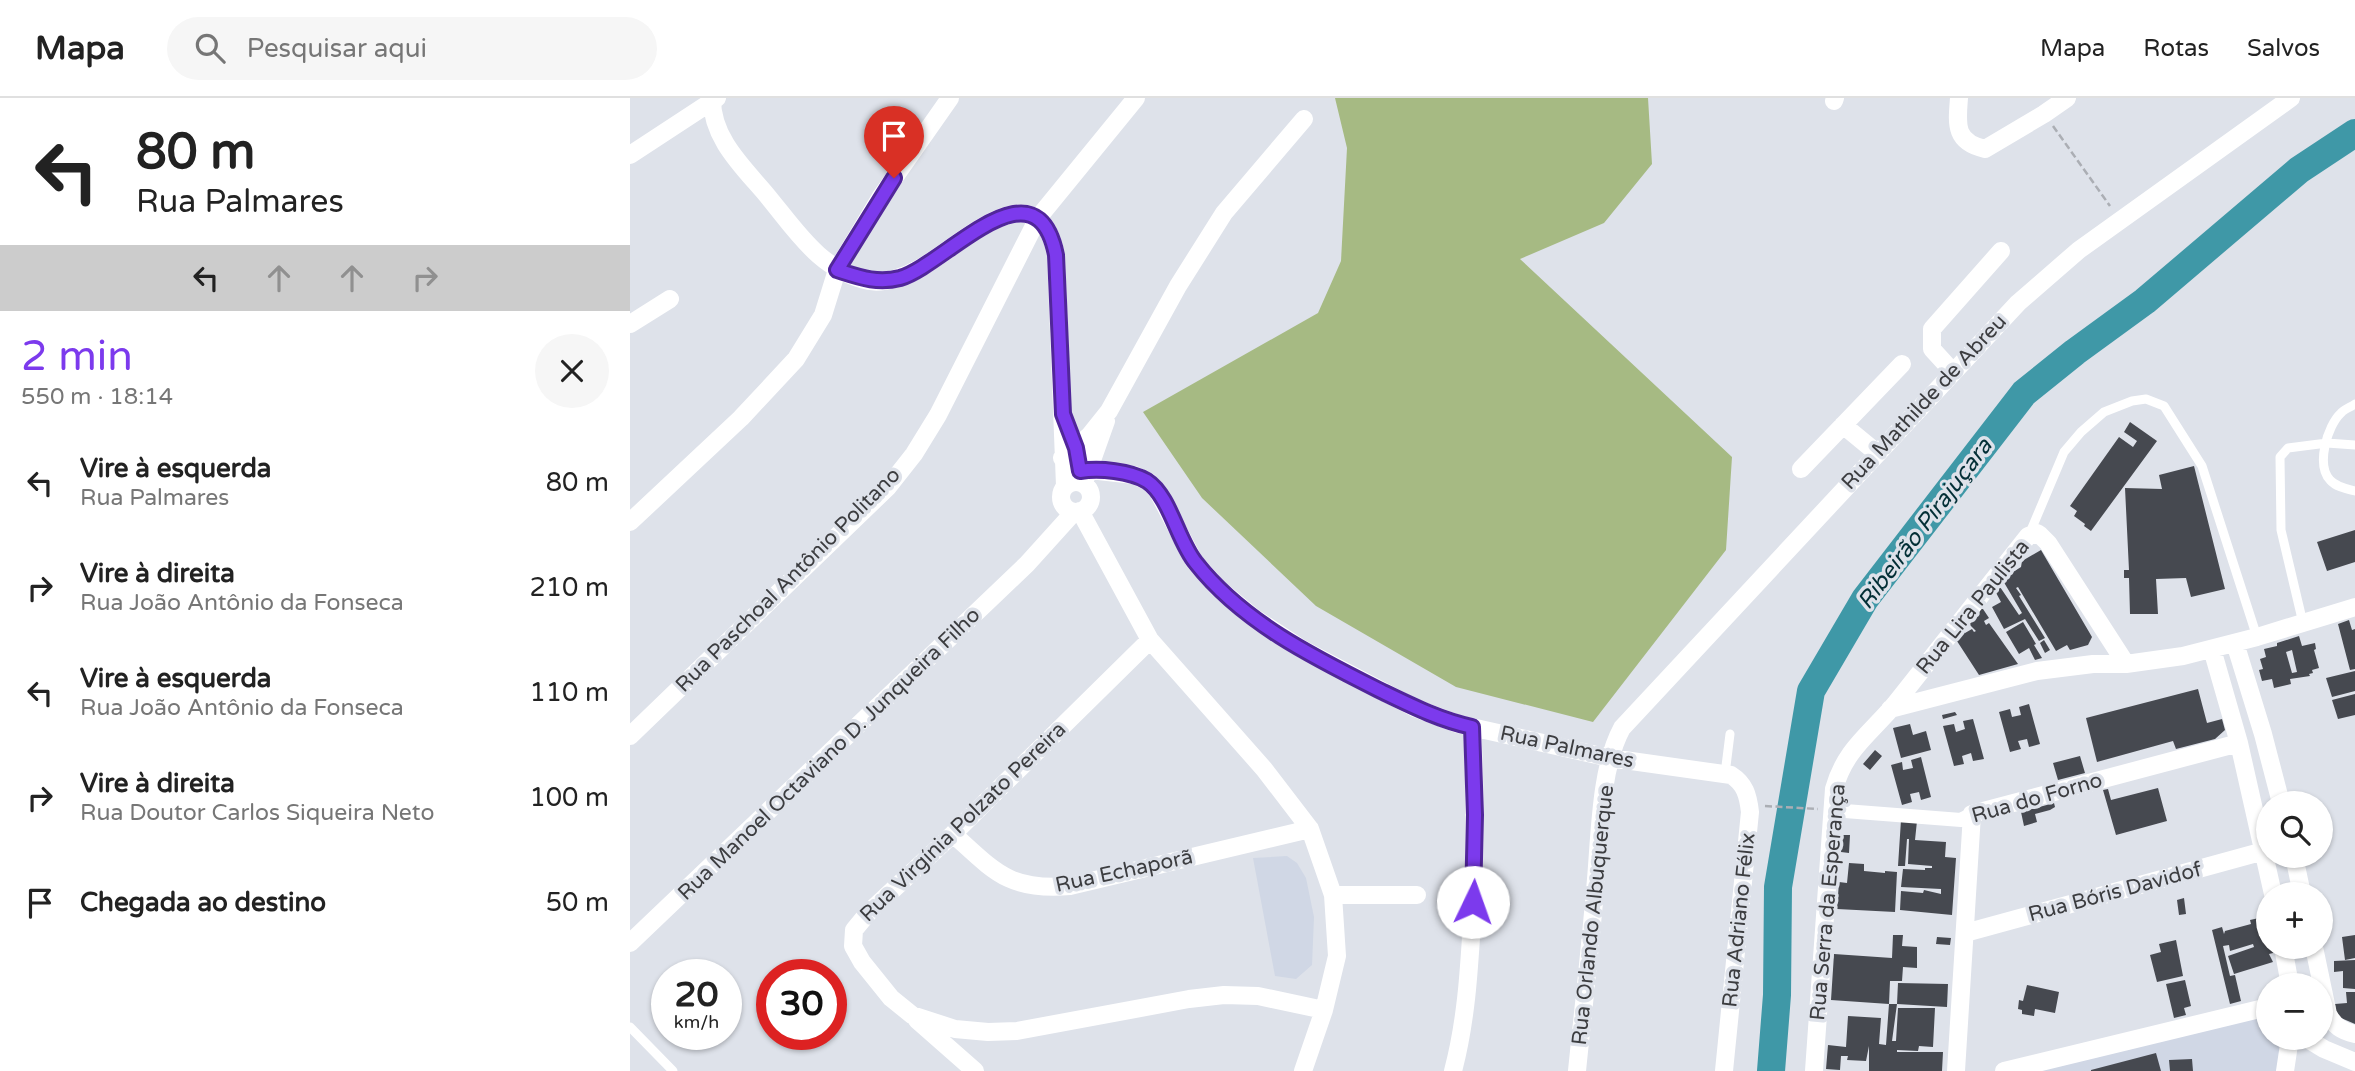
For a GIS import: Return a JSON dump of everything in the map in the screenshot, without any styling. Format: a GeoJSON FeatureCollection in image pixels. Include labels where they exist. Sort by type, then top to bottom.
{"type":"FeatureCollection","features":[{"type":"Feature","properties":{"kind":"street"},"geometry":{"type":"LineString","coordinates":[[630,522],[741,418],[796,359],[823,315],[837,270],[880,198],[950,98]]}},
{"type":"Feature","properties":{"kind":"street","name":"Rua Paschoal Antônio Politano"},"geometry":{"type":"LineString","coordinates":[[630,736],[888,486],[914,454],[938,415],[1038,218],[1136,98]]}},
{"type":"Feature","properties":{"kind":"street"},"geometry":{"type":"LineString","coordinates":[[1959,98],[1958,129],[1964,140],[1985,149],[2067,98]]}},
{"type":"Feature","properties":{"kind":"street","name":"Rua Mathilde de Abreu"},"geometry":{"type":"LineString","coordinates":[[1610,758],[1622,729],[2018,303],[2079,250],[2291,98]]}},
{"type":"Feature","properties":{"kind":"street"},"geometry":{"type":"LineString","coordinates":[[714,99],[714,120],[726,147],[815,253],[837,270],[872,282],[900,278],[919,269],[985,224],[1005,215],[1020,213],[1038,218],[1047,228],[1056,255],[1063,414],[1069,453],[1078,491],[1108,562],[1150,640],[1264,769],[1310,829],[1333,895],[1337,956],[1324,1010],[1303,1071]]}},
{"type":"Feature","properties":{"kind":"street"},"geometry":{"type":"LineString","coordinates":[[630,155],[714,99]]}},
{"type":"Feature","properties":{"kind":"street","name":"Rua Manoel Octaviano D. Junqueira Filho"},"geometry":{"type":"LineString","coordinates":[[630,943],[1027,564],[1078,491],[1109,411],[1178,285],[1224,213],[1304,119]]}},
{"type":"Feature","properties":{"kind":"street"},"geometry":{"type":"LineString","coordinates":[[1953,372],[1932,349],[1932,329],[2001,251]]}},
{"type":"Feature","properties":{"kind":"street"},"geometry":{"type":"LineString","coordinates":[[630,324],[670,299]]}},
{"type":"Feature","properties":{"kind":"street"},"geometry":{"type":"LineString","coordinates":[[1801,469],[1902,364]]}},
{"type":"Feature","properties":{"kind":"street","name":"Rua Manoel Octaviano D. Junqueira Filho"},"geometry":{"type":"LineString","coordinates":[[1069,453],[1109,411]]}},
{"type":"Feature","properties":{"kind":"street"},"geometry":{"type":"LineString","coordinates":[[1843,425],[1877,453]]}},
{"type":"Feature","properties":{"kind":"street","name":"Rua Palmares"},"geometry":{"type":"LineString","coordinates":[[1078,491],[1133,475],[1149,482],[1158,492],[1194,561],[1218,588],[1253,617],[1302,649],[1415,708],[1472,727],[1610,758],[1728,775]]}},
{"type":"Feature","properties":{"kind":"street","name":"Rua Lira Paulista"},"geometry":{"type":"LineString","coordinates":[[1890,709],[2028,536],[2036,534],[2048,542],[2126,664]]}},
{"type":"Feature","properties":{"kind":"street"},"geometry":{"type":"LineString","coordinates":[[1890,709],[2037,671],[2093,664],[2126,664],[2212,649],[2355,607]]}},
{"type":"Feature","properties":{"kind":"street","name":"Rua Virgínia Polzato Pereira"},"geometry":{"type":"LineString","coordinates":[[1150,640],[953,834],[868,913],[857,925],[852,937],[853,946],[873,977],[891,998],[912,1015],[955,1029],[1017,1031],[1224,995],[1258,996],[1324,1010]]}},
{"type":"Feature","properties":{"kind":"street"},"geometry":{"type":"LineString","coordinates":[[2235,643],[2278,791]]}},
{"type":"Feature","properties":{"kind":"street"},"geometry":{"type":"LineString","coordinates":[[2212,649],[2239,743],[2256,816]]}},
{"type":"Feature","properties":{"kind":"street","name":"Rua Serra da Esperança"},"geometry":{"type":"LineString","coordinates":[[1814,1071],[1824,810],[1846,757],[1890,709]]}},
{"type":"Feature","properties":{"kind":"street"},"geometry":{"type":"LineString","coordinates":[[1453,1071],[1462,1036],[1469,979],[1475,815],[1472,727]]}},
{"type":"Feature","properties":{"kind":"street","name":"Rua do Forno"},"geometry":{"type":"LineString","coordinates":[[1824,810],[1961,820],[1972,814],[2239,743]]}},
{"type":"Feature","properties":{"kind":"street","name":"Rua Orlando Albuquerque"},"geometry":{"type":"LineString","coordinates":[[1577,1071],[1602,813],[1610,758]]}},
{"type":"Feature","properties":{"kind":"street","name":"Rua Adriano Félix"},"geometry":{"type":"LineString","coordinates":[[1724,1071],[1750,811],[1745,788],[1739,780],[1728,775]]}},
{"type":"Feature","properties":{"kind":"street"},"geometry":{"type":"LineString","coordinates":[[1956,1071],[1972,814]]}},
{"type":"Feature","properties":{"kind":"street","name":"Rua Echaporã"},"geometry":{"type":"LineString","coordinates":[[953,834],[996,873],[1016,883],[1043,888],[1070,886],[1310,829]]}},
{"type":"Feature","properties":{"kind":"street","name":"Rua Bóris Davidof"},"geometry":{"type":"LineString","coordinates":[[1965,933],[2256,853]]}},
{"type":"Feature","properties":{"kind":"street"},"geometry":{"type":"LineString","coordinates":[[1333,895],[1417,895]]}},
{"type":"Feature","properties":{"kind":"street"},"geometry":{"type":"LineString","coordinates":[[2004,1071],[2256,1010]]}},
{"type":"Feature","properties":{"kind":"street"},"geometry":{"type":"LineString","coordinates":[[912,1015],[975,1071]]}},
{"type":"Feature","properties":{"kind":"street"},"geometry":{"type":"LineString","coordinates":[[2333,1024],[2345,1032],[2355,1034]]}},
{"type":"Feature","properties":{"kind":"street"},"geometry":{"type":"LineString","coordinates":[[2285,1071],[2288,1050]]}},
{"type":"Feature","properties":{"kind":"street"},"geometry":{"type":"LineString","coordinates":[[2326,1050],[2355,1062]]}},
{"type":"Feature","properties":{"kind":"lane"},"geometry":{"type":"LineString","coordinates":[[2028,536],[2064,452],[2081,432],[2104,412],[2132,401],[2146,399],[2164,406],[2202,466],[2257,637]]}},
{"type":"Feature","properties":{"kind":"lane"},"geometry":{"type":"LineString","coordinates":[[2355,404],[2340,413],[2331,427],[2322,463],[2325,474],[2332,483],[2355,491]]}},
{"type":"Feature","properties":{"kind":"lane"},"geometry":{"type":"LineString","coordinates":[[2304,623],[2281,530],[2280,457],[2288,448],[2327,443],[2355,445]]}},
{"type":"Feature","properties":{"kind":"lane"},"geometry":{"type":"LineString","coordinates":[[1728,775],[1730,734]]}},
{"type":"Feature","properties":{"kind":"lane"},"geometry":{"type":"LineString","coordinates":[[630,1027],[673,1071]]}},
{"type":"Feature","properties":{"kind":"path"},"geometry":{"type":"LineString","coordinates":[[2044,114],[2121,220]]}},
{"type":"Feature","properties":{"kind":"path"},"geometry":{"type":"LineString","coordinates":[[1765,806],[1824,810]]}},
{"type":"Feature","properties":{"kind":"shaded area"},"geometry":{"type":"Polygon","coordinates":[[[1287,856],[1297,863],[1306,878],[1314,917],[1312,965],[1296,979],[1275,976],[1253,858],[1287,856]]]}},
{"type":"Feature","properties":{"kind":"shaded area"},"geometry":{"type":"Polygon","coordinates":[[[2256,1010],[2256,1050],[2284,1050],[2281,1071],[2004,1071],[2256,1010]]]}},
{"type":"Feature","properties":{"kind":"green space"},"geometry":{"type":"Polygon","coordinates":[[[1335,98],[1648,98],[1652,164],[1604,223],[1520,259],[1732,457],[1726,550],[1593,722],[1456,687],[1316,606],[1202,498],[1143,412],[1318,313],[1341,261],[1347,148],[1335,98]]]}},
{"type":"Feature","properties":{"kind":"building"},"geometry":{"type":"Polygon","coordinates":[[[2130,422],[2157,441],[2091,531],[2074,516],[2077,511],[2070,506],[2119,437],[2133,447],[2137,441],[2124,432],[2130,422]]]}},
{"type":"Feature","properties":{"kind":"building"},"geometry":{"type":"Polygon","coordinates":[[[2194,466],[2225,589],[2191,597],[2186,578],[2156,579],[2158,614],[2130,614],[2129,578],[2124,578],[2124,570],[2129,570],[2125,488],[2162,489],[2159,475],[2194,466]]]}},
{"type":"Feature","properties":{"kind":"building"},"geometry":{"type":"Polygon","coordinates":[[[2355,530],[2355,562],[2327,571],[2317,542],[2355,530]]]}},
{"type":"Feature","properties":{"kind":"building"},"geometry":{"type":"Polygon","coordinates":[[[2041,550],[2092,637],[2088,645],[2070,650],[2067,645],[2056,651],[2018,587],[2019,596],[2045,638],[2039,641],[2025,619],[2004,629],[1992,607],[2001,602],[1994,589],[1998,584],[2019,615],[2022,613],[2002,579],[2021,567],[2022,561],[2041,550]]]}},
{"type":"Feature","properties":{"kind":"building"},"geometry":{"type":"Polygon","coordinates":[[[1981,606],[1989,618],[1984,621],[1986,625],[1989,623],[2018,664],[1979,675],[1955,638],[1962,628],[1965,633],[1972,629],[1976,631],[1967,622],[1981,606]]]}},
{"type":"Feature","properties":{"kind":"building"},"geometry":{"type":"Polygon","coordinates":[[[2349,620],[2352,630],[2355,629],[2355,669],[2350,670],[2338,624],[2349,620]]]}},
{"type":"Feature","properties":{"kind":"building"},"geometry":{"type":"Polygon","coordinates":[[[2023,622],[2042,658],[2035,660],[2029,648],[2019,654],[2006,632],[2023,622]]]}},
{"type":"Feature","properties":{"kind":"building"},"geometry":{"type":"Polygon","coordinates":[[[2299,636],[2302,646],[2315,643],[2319,668],[2312,670],[2310,676],[2290,679],[2291,684],[2274,688],[2272,679],[2262,681],[2260,659],[2266,657],[2264,649],[2277,646],[2277,643],[2299,636]],[[2292,650],[2286,652],[2292,673],[2297,672],[2292,650]]]}},
{"type":"Feature","properties":{"kind":"building"},"geometry":{"type":"Polygon","coordinates":[[[2044,640],[2050,650],[2045,653],[2040,643],[2044,640]]]}},
{"type":"Feature","properties":{"kind":"building"},"geometry":{"type":"Polygon","coordinates":[[[2355,671],[2355,691],[2332,697],[2326,678],[2355,671]]]}},
{"type":"Feature","properties":{"kind":"building"},"geometry":{"type":"Polygon","coordinates":[[[2198,689],[2207,723],[2222,719],[2225,730],[2215,739],[2176,749],[2173,741],[2097,762],[2086,718],[2198,689]]]}},
{"type":"Feature","properties":{"kind":"building"},"geometry":{"type":"Polygon","coordinates":[[[2355,694],[2355,715],[2338,719],[2332,700],[2355,694]]]}},
{"type":"Feature","properties":{"kind":"building"},"geometry":{"type":"Polygon","coordinates":[[[2029,704],[2040,744],[2029,747],[2027,739],[2018,741],[2021,749],[2010,752],[1999,712],[2010,709],[2012,717],[2021,715],[2019,707],[2029,704]]]}},
{"type":"Feature","properties":{"kind":"building"},"geometry":{"type":"Polygon","coordinates":[[[1955,712],[1957,715],[1943,719],[1942,715],[1955,712]]]}},
{"type":"Feature","properties":{"kind":"building"},"geometry":{"type":"Polygon","coordinates":[[[1973,719],[1984,759],[1973,761],[1971,753],[1962,756],[1964,764],[1954,766],[1943,726],[1954,724],[1956,732],[1965,729],[1963,721],[1973,719]]]}},
{"type":"Feature","properties":{"kind":"building"},"geometry":{"type":"Polygon","coordinates":[[[1910,724],[1913,735],[1926,731],[1931,750],[1901,758],[1893,728],[1910,724]]]}},
{"type":"Feature","properties":{"kind":"building"},"geometry":{"type":"Polygon","coordinates":[[[1875,750],[1882,756],[1870,770],[1863,764],[1875,750]]]}},
{"type":"Feature","properties":{"kind":"building"},"geometry":{"type":"Polygon","coordinates":[[[2080,756],[2085,773],[2058,780],[2053,763],[2080,756]]]}},
{"type":"Feature","properties":{"kind":"building"},"geometry":{"type":"Polygon","coordinates":[[[1921,757],[1931,797],[1921,800],[1919,792],[1910,794],[1912,802],[1902,805],[1891,765],[1902,762],[1903,770],[1913,768],[1911,760],[1921,757]]]}},
{"type":"Feature","properties":{"kind":"building"},"geometry":{"type":"Polygon","coordinates":[[[2158,788],[2167,821],[2116,835],[2103,790],[2108,789],[2111,800],[2158,788]]]}},
{"type":"Feature","properties":{"kind":"building"},"geometry":{"type":"Polygon","coordinates":[[[2054,803],[2055,807],[2050,810],[2035,814],[2037,822],[2024,826],[2021,812],[2054,803]]]}},
{"type":"Feature","properties":{"kind":"building"},"geometry":{"type":"Polygon","coordinates":[[[1901,820],[1917,821],[1915,840],[1946,842],[1945,857],[1956,858],[1952,915],[1900,910],[1901,891],[1923,893],[1924,890],[1941,894],[1941,889],[1901,887],[1903,869],[1925,870],[1932,866],[1908,864],[1907,839],[1905,866],[1898,866],[1901,820]]]}},
{"type":"Feature","properties":{"kind":"building"},"geometry":{"type":"Polygon","coordinates":[[[1842,835],[1850,835],[1849,853],[1841,852],[1842,835]]]}},
{"type":"Feature","properties":{"kind":"building"},"geometry":{"type":"Polygon","coordinates":[[[1849,863],[1864,864],[1864,871],[1897,872],[1895,912],[1837,909],[1839,882],[1847,883],[1849,863]]]}},
{"type":"Feature","properties":{"kind":"building"},"geometry":{"type":"Polygon","coordinates":[[[2184,898],[2186,914],[2179,915],[2177,900],[2184,898]]]}},
{"type":"Feature","properties":{"kind":"building"},"geometry":{"type":"Polygon","coordinates":[[[2256,919],[2256,959],[2272,959],[2273,962],[2234,974],[2228,956],[2254,947],[2253,944],[2230,951],[2229,945],[2223,946],[2230,976],[2235,975],[2241,1001],[2230,1004],[2212,930],[2222,927],[2224,934],[2225,931],[2251,924],[2250,920],[2256,919]]]}},
{"type":"Feature","properties":{"kind":"building"},"geometry":{"type":"Polygon","coordinates":[[[1893,935],[1903,935],[1902,946],[1917,947],[1917,968],[1903,967],[1902,981],[1890,981],[1889,1004],[1831,1000],[1834,954],[1892,958],[1893,935]]]}},
{"type":"Feature","properties":{"kind":"building"},"geometry":{"type":"Polygon","coordinates":[[[2355,935],[2355,958],[2345,960],[2342,937],[2355,935]]]}},
{"type":"Feature","properties":{"kind":"building"},"geometry":{"type":"Polygon","coordinates":[[[1937,937],[1951,938],[1950,945],[1936,944],[1937,937]]]}},
{"type":"Feature","properties":{"kind":"building"},"geometry":{"type":"Polygon","coordinates":[[[2176,940],[2183,976],[2157,982],[2150,955],[2161,952],[2159,944],[2176,940]]]}},
{"type":"Feature","properties":{"kind":"building"},"geometry":{"type":"Polygon","coordinates":[[[2355,960],[2355,989],[2343,988],[2343,971],[2334,972],[2334,961],[2355,960]]]}},
{"type":"Feature","properties":{"kind":"building"},"geometry":{"type":"Polygon","coordinates":[[[2185,980],[2191,1006],[2184,1008],[2186,1015],[2174,1018],[2166,984],[2185,980]]]}},
{"type":"Feature","properties":{"kind":"building"},"geometry":{"type":"Polygon","coordinates":[[[1898,983],[1948,984],[1947,1007],[1897,1004],[1898,983]]]}},
{"type":"Feature","properties":{"kind":"building"},"geometry":{"type":"Polygon","coordinates":[[[2027,985],[2059,992],[2055,1013],[2035,1009],[2034,1016],[2022,1014],[2022,1010],[2018,1009],[2019,1000],[2023,1001],[2027,985]]]}},
{"type":"Feature","properties":{"kind":"building"},"geometry":{"type":"Polygon","coordinates":[[[2346,992],[2355,992],[2355,1024],[2341,1018],[2336,1012],[2335,1004],[2347,1003],[2346,992]]]}},
{"type":"Feature","properties":{"kind":"building"},"geometry":{"type":"Polygon","coordinates":[[[1889,1004],[1897,1004],[1892,1041],[1896,1041],[1898,1008],[1935,1008],[1933,1047],[1919,1046],[1918,1051],[1897,1052],[1943,1052],[1942,1071],[1869,1071],[1869,1046],[1866,1061],[1847,1060],[1848,1056],[1841,1056],[1840,1070],[1826,1069],[1828,1045],[1846,1047],[1848,1016],[1881,1018],[1879,1044],[1886,1045],[1889,1004]]]}},
{"type":"Feature","properties":{"kind":"building"},"geometry":{"type":"Polygon","coordinates":[[[2156,1053],[2161,1071],[2091,1071],[2091,1070],[2156,1053]]]}},
{"type":"Feature","properties":{"kind":"building"},"geometry":{"type":"Polygon","coordinates":[[[2192,1059],[2193,1071],[2170,1071],[2169,1060],[2192,1059]]]}},
{"type":"Feature","properties":{"kind":"waterway","name":"Ribeirão Pirajuçara"},"geometry":{"type":"LineString","coordinates":[[1771,1071],[1777,995],[1778,887],[1811,691],[1865,599],[2024,393],[2145,301],[2299,170],[2355,133]]}},
{"type":"Feature","properties":{"kind":"route"},"geometry":{"type":"LineString","coordinates":[[894,178],[837,270],[872,282],[900,278],[919,269],[985,224],[1005,215],[1020,213],[1038,218],[1053,240],[1056,255],[1063,414],[1076,448],[1080,471],[1133,475],[1149,482],[1166,506],[1194,561],[1218,588],[1253,617],[1302,649],[1415,708],[1472,727],[1475,815],[1473,902]]}}]}
